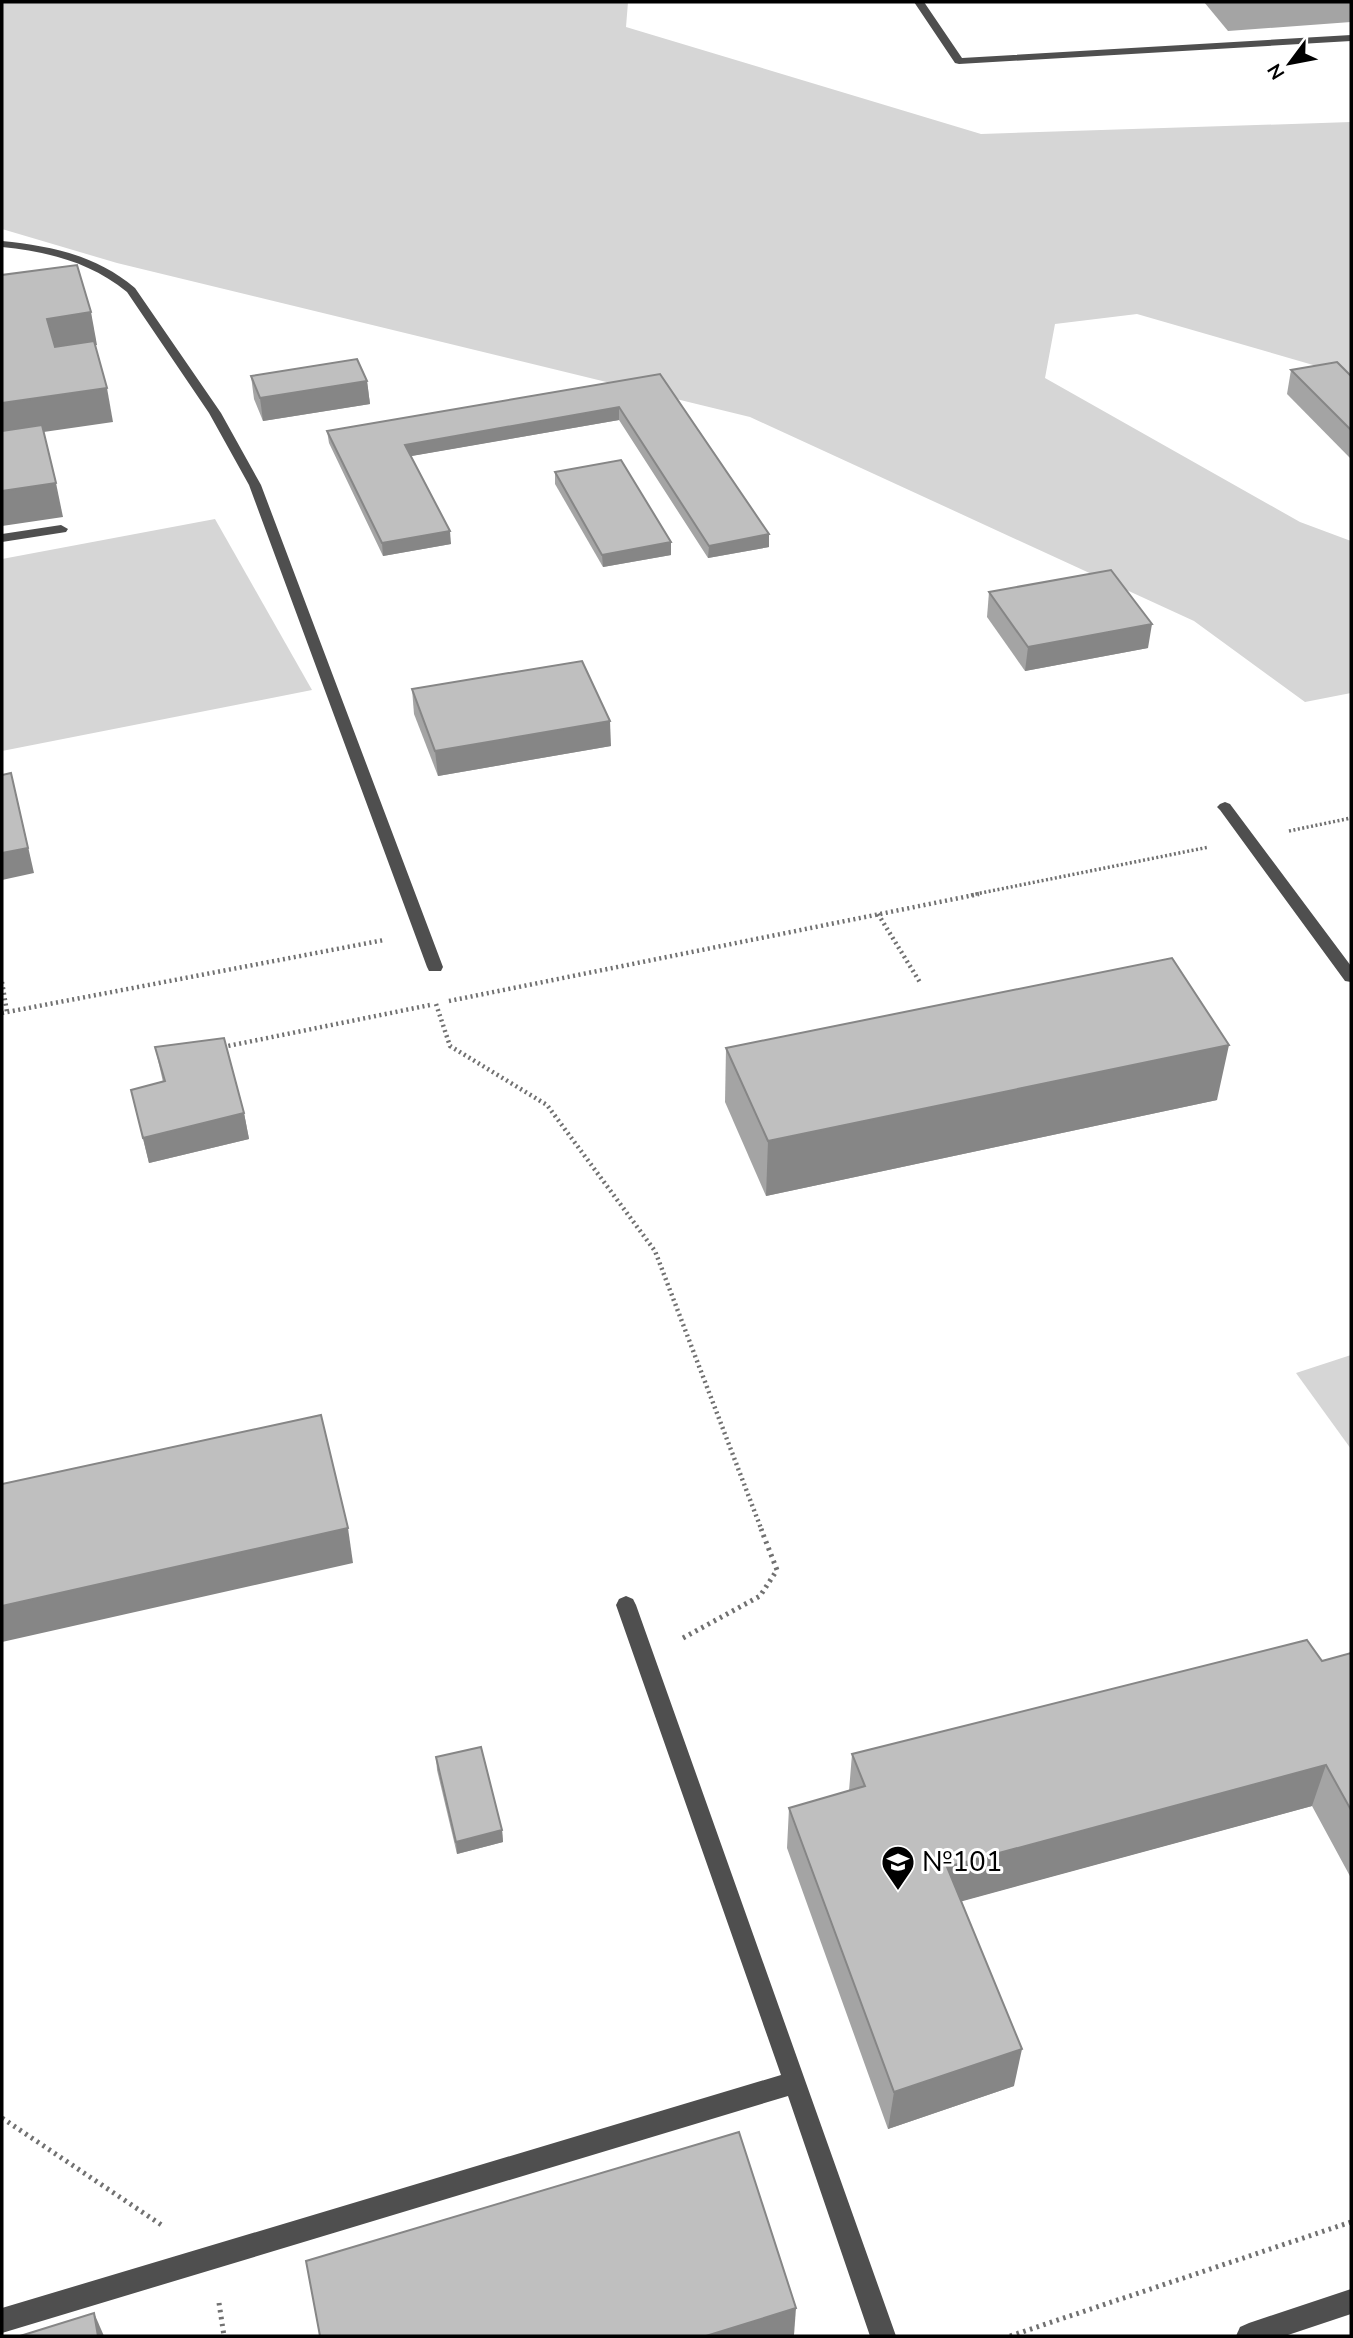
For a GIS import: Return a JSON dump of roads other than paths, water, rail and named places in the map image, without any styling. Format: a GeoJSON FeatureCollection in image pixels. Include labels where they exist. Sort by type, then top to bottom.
{"type":"FeatureCollection","features":[{"type":"Feature","properties":{"kind":"street"},"geometry":{"type":"LineString","coordinates":[[919,2],[959,61],[1351,38]]}},
{"type":"Feature","properties":{"kind":"street"},"geometry":{"type":"LineString","coordinates":[[2,244],[56,253],[99,265],[114,274],[131,290],[215,413],[255,485],[435,967]]}},
{"type":"Feature","properties":{"kind":"street"},"geometry":{"type":"LineString","coordinates":[[2,538],[61,529]]}},
{"type":"Feature","properties":{"kind":"street"},"geometry":{"type":"LineString","coordinates":[[1225,807],[1351,977]]}},
{"type":"Feature","properties":{"kind":"street"},"geometry":{"type":"LineString","coordinates":[[626,1605],[883,2336]]}},
{"type":"Feature","properties":{"kind":"street"},"geometry":{"type":"LineString","coordinates":[[2,2321],[795,2082]]}},
{"type":"Feature","properties":{"kind":"street"},"geometry":{"type":"LineString","coordinates":[[1250,2336],[1351,2301]]}},
{"type":"Feature","properties":{"kind":"place","name":"№101"},"geometry":{"type":"Point","coordinates":[898,1892]}}]}
